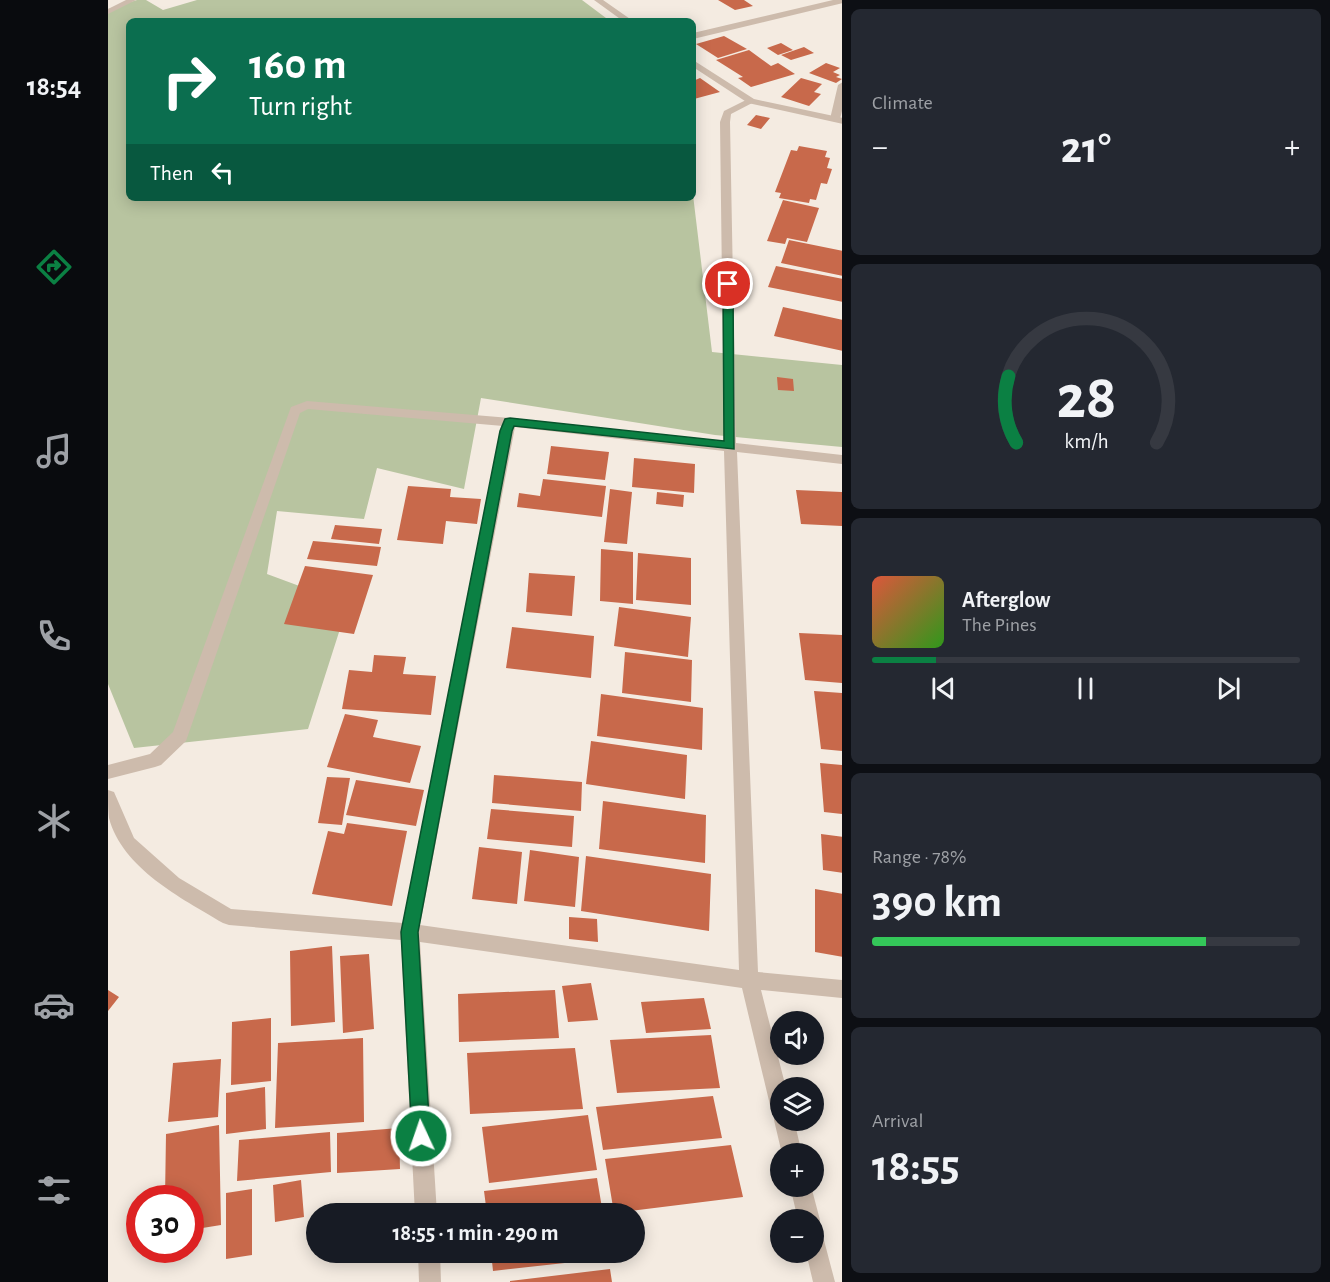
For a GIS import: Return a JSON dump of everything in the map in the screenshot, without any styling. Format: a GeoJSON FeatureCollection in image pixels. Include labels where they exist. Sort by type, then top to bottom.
{"type":"FeatureCollection","features":[{"type":"Feature","properties":{"kind":"street"},"geometry":{"type":"LineString","coordinates":[[108,12],[132,0]]}},
{"type":"Feature","properties":{"kind":"street"},"geometry":{"type":"LineString","coordinates":[[598,0],[625,18]]}},
{"type":"Feature","properties":{"kind":"street"},"geometry":{"type":"LineString","coordinates":[[696,35],[842,0]]}},
{"type":"Feature","properties":{"kind":"street"},"geometry":{"type":"LineString","coordinates":[[696,65],[751,101],[839,120],[842,94]]}},
{"type":"Feature","properties":{"kind":"street"},"geometry":{"type":"LineString","coordinates":[[751,101],[727,113],[725,122],[730,446],[749,980],[773,1077]]}},
{"type":"Feature","properties":{"kind":"street"},"geometry":{"type":"LineString","coordinates":[[108,772],[155,760],[171,748],[180,736],[294,410],[307,405],[510,422],[842,460]]}},
{"type":"Feature","properties":{"kind":"street"},"geometry":{"type":"LineString","coordinates":[[425,1203],[410,932],[510,422]]}},
{"type":"Feature","properties":{"kind":"street"},"geometry":{"type":"LineString","coordinates":[[108,797],[128,843],[173,884],[229,917],[410,932],[749,980],[842,989]]}},
{"type":"Feature","properties":{"kind":"street"},"geometry":{"type":"LineString","coordinates":[[429,1263],[430,1282]]}},
{"type":"Feature","properties":{"kind":"street"},"geometry":{"type":"LineString","coordinates":[[819,1263],[824,1282]]}},
{"type":"Feature","properties":{"kind":"green space"},"geometry":{"type":"Polygon","coordinates":[[[137,0],[146,0],[163,10],[197,0],[582,0],[606,18],[126,18],[126,201],[694,201],[712,352],[842,365],[842,447],[715,435],[481,398],[464,489],[377,468],[364,519],[277,511],[267,574],[348,604],[308,729],[134,748],[108,684],[108,9],[137,0]]]}},
{"type":"Feature","properties":{"kind":"building"},"geometry":{"type":"Polygon","coordinates":[[[718,0],[744,0],[753,6],[735,10],[718,0]]]}},
{"type":"Feature","properties":{"kind":"building"},"geometry":{"type":"Polygon","coordinates":[[[724,36],[747,49],[718,58],[696,44],[724,36]]]}},
{"type":"Feature","properties":{"kind":"building"},"geometry":{"type":"Polygon","coordinates":[[[781,43],[793,50],[778,55],[767,48],[781,43]]]}},
{"type":"Feature","properties":{"kind":"building"},"geometry":{"type":"Polygon","coordinates":[[[804,47],[814,53],[791,60],[781,55],[804,47]]]}},
{"type":"Feature","properties":{"kind":"building"},"geometry":{"type":"Polygon","coordinates":[[[749,50],[771,66],[778,63],[795,74],[751,87],[738,78],[743,77],[716,60],[749,50]]]}},
{"type":"Feature","properties":{"kind":"building"},"geometry":{"type":"Polygon","coordinates":[[[826,63],[840,68],[833,72],[840,75],[836,77],[842,79],[836,83],[809,73],[826,63]]]}},
{"type":"Feature","properties":{"kind":"building"},"geometry":{"type":"Polygon","coordinates":[[[700,78],[720,92],[696,98],[696,80],[700,78]]]}},
{"type":"Feature","properties":{"kind":"building"},"geometry":{"type":"Polygon","coordinates":[[[801,78],[822,84],[814,92],[821,94],[809,106],[781,97],[801,78]]]}},
{"type":"Feature","properties":{"kind":"building"},"geometry":{"type":"Polygon","coordinates":[[[756,115],[770,118],[761,129],[747,125],[756,115]]]}},
{"type":"Feature","properties":{"kind":"building"},"geometry":{"type":"Polygon","coordinates":[[[799,146],[827,151],[825,157],[830,158],[827,168],[832,169],[827,184],[821,183],[816,200],[810,199],[809,203],[779,198],[781,193],[775,192],[791,150],[797,151],[799,146]]]}},
{"type":"Feature","properties":{"kind":"building"},"geometry":{"type":"Polygon","coordinates":[[[783,200],[819,208],[807,242],[787,238],[785,244],[767,241],[783,200]]]}},
{"type":"Feature","properties":{"kind":"building"},"geometry":{"type":"Polygon","coordinates":[[[789,240],[842,251],[842,276],[781,263],[789,240]]]}},
{"type":"Feature","properties":{"kind":"building"},"geometry":{"type":"Polygon","coordinates":[[[776,266],[842,279],[842,302],[768,287],[776,266]]]}},
{"type":"Feature","properties":{"kind":"building"},"geometry":{"type":"Polygon","coordinates":[[[783,307],[842,320],[842,351],[774,336],[783,307]]]}},
{"type":"Feature","properties":{"kind":"building"},"geometry":{"type":"Polygon","coordinates":[[[777,377],[793,379],[794,391],[778,390],[777,377]]]}},
{"type":"Feature","properties":{"kind":"building"},"geometry":{"type":"Polygon","coordinates":[[[551,446],[609,452],[605,480],[547,474],[551,446]]]}},
{"type":"Feature","properties":{"kind":"building"},"geometry":{"type":"Polygon","coordinates":[[[634,458],[695,464],[694,493],[632,487],[634,458]]]}},
{"type":"Feature","properties":{"kind":"building"},"geometry":{"type":"Polygon","coordinates":[[[543,479],[606,486],[602,517],[517,507],[519,493],[540,496],[543,479]]]}},
{"type":"Feature","properties":{"kind":"building"},"geometry":{"type":"Polygon","coordinates":[[[408,486],[451,489],[450,497],[481,499],[477,524],[446,521],[443,544],[397,540],[408,486]]]}},
{"type":"Feature","properties":{"kind":"building"},"geometry":{"type":"Polygon","coordinates":[[[610,489],[632,492],[627,544],[604,542],[610,489]]]}},
{"type":"Feature","properties":{"kind":"building"},"geometry":{"type":"Polygon","coordinates":[[[796,490],[842,492],[842,526],[801,524],[796,490]]]}},
{"type":"Feature","properties":{"kind":"building"},"geometry":{"type":"Polygon","coordinates":[[[657,492],[684,495],[683,507],[656,504],[657,492]]]}},
{"type":"Feature","properties":{"kind":"building"},"geometry":{"type":"Polygon","coordinates":[[[335,525],[382,529],[379,544],[331,539],[335,525]]]}},
{"type":"Feature","properties":{"kind":"building"},"geometry":{"type":"Polygon","coordinates":[[[313,541],[381,547],[377,566],[307,559],[313,541]]]}},
{"type":"Feature","properties":{"kind":"building"},"geometry":{"type":"Polygon","coordinates":[[[601,549],[633,552],[633,604],[600,601],[601,549]]]}},
{"type":"Feature","properties":{"kind":"building"},"geometry":{"type":"Polygon","coordinates":[[[638,553],[691,558],[691,605],[636,600],[638,553]]]}},
{"type":"Feature","properties":{"kind":"building"},"geometry":{"type":"Polygon","coordinates":[[[305,566],[373,575],[354,634],[284,624],[305,566]]]}},
{"type":"Feature","properties":{"kind":"building"},"geometry":{"type":"Polygon","coordinates":[[[529,573],[575,576],[572,616],[526,612],[529,573]]]}},
{"type":"Feature","properties":{"kind":"building"},"geometry":{"type":"Polygon","coordinates":[[[619,607],[691,617],[688,657],[614,646],[619,607]]]}},
{"type":"Feature","properties":{"kind":"building"},"geometry":{"type":"Polygon","coordinates":[[[512,627],[594,636],[591,678],[506,668],[512,627]]]}},
{"type":"Feature","properties":{"kind":"building"},"geometry":{"type":"Polygon","coordinates":[[[799,633],[842,635],[842,683],[805,680],[799,633]]]}},
{"type":"Feature","properties":{"kind":"building"},"geometry":{"type":"Polygon","coordinates":[[[625,652],[692,660],[691,702],[622,693],[625,652]]]}},
{"type":"Feature","properties":{"kind":"building"},"geometry":{"type":"Polygon","coordinates":[[[374,655],[406,657],[403,674],[436,676],[431,715],[342,709],[349,670],[372,672],[374,655]]]}},
{"type":"Feature","properties":{"kind":"building"},"geometry":{"type":"Polygon","coordinates":[[[814,691],[842,693],[842,751],[821,749],[814,691]]]}},
{"type":"Feature","properties":{"kind":"building"},"geometry":{"type":"Polygon","coordinates":[[[601,694],[703,708],[702,750],[597,736],[601,694]]]}},
{"type":"Feature","properties":{"kind":"building"},"geometry":{"type":"Polygon","coordinates":[[[345,714],[378,720],[373,737],[421,746],[410,783],[327,767],[345,714]]]}},
{"type":"Feature","properties":{"kind":"building"},"geometry":{"type":"Polygon","coordinates":[[[591,741],[687,755],[685,799],[586,784],[591,741]]]}},
{"type":"Feature","properties":{"kind":"building"},"geometry":{"type":"Polygon","coordinates":[[[820,763],[842,765],[842,814],[824,812],[820,763]]]}},
{"type":"Feature","properties":{"kind":"building"},"geometry":{"type":"Polygon","coordinates":[[[494,775],[582,782],[581,811],[492,803],[494,775]]]}},
{"type":"Feature","properties":{"kind":"building"},"geometry":{"type":"Polygon","coordinates":[[[327,777],[350,778],[342,825],[318,823],[327,777]]]}},
{"type":"Feature","properties":{"kind":"building"},"geometry":{"type":"Polygon","coordinates":[[[356,780],[424,790],[416,826],[346,815],[356,780]]]}},
{"type":"Feature","properties":{"kind":"building"},"geometry":{"type":"Polygon","coordinates":[[[603,801],[706,815],[705,863],[599,849],[603,801]]]}},
{"type":"Feature","properties":{"kind":"building"},"geometry":{"type":"Polygon","coordinates":[[[491,809],[574,816],[572,847],[487,839],[491,809]]]}},
{"type":"Feature","properties":{"kind":"building"},"geometry":{"type":"Polygon","coordinates":[[[347,823],[407,831],[392,906],[312,894],[328,831],[344,834],[347,823]]]}},
{"type":"Feature","properties":{"kind":"building"},"geometry":{"type":"Polygon","coordinates":[[[821,834],[842,837],[842,873],[823,870],[821,834]]]}},
{"type":"Feature","properties":{"kind":"building"},"geometry":{"type":"Polygon","coordinates":[[[479,847],[522,852],[517,904],[472,899],[479,847]]]}},
{"type":"Feature","properties":{"kind":"building"},"geometry":{"type":"Polygon","coordinates":[[[530,850],[579,857],[575,907],[524,901],[530,850]]]}},
{"type":"Feature","properties":{"kind":"building"},"geometry":{"type":"Polygon","coordinates":[[[586,856],[711,874],[709,931],[581,911],[586,856]]]}},
{"type":"Feature","properties":{"kind":"building"},"geometry":{"type":"Polygon","coordinates":[[[815,889],[842,894],[842,957],[815,952],[815,889]]]}},
{"type":"Feature","properties":{"kind":"building"},"geometry":{"type":"Polygon","coordinates":[[[569,917],[597,919],[598,942],[569,939],[569,917]]]}},
{"type":"Feature","properties":{"kind":"building"},"geometry":{"type":"Polygon","coordinates":[[[332,946],[335,1022],[291,1026],[290,951],[332,946]]]}},
{"type":"Feature","properties":{"kind":"building"},"geometry":{"type":"Polygon","coordinates":[[[369,954],[374,1029],[343,1033],[340,956],[369,954]]]}},
{"type":"Feature","properties":{"kind":"building"},"geometry":{"type":"Polygon","coordinates":[[[591,983],[598,1020],[568,1022],[562,986],[591,983]]]}},
{"type":"Feature","properties":{"kind":"building"},"geometry":{"type":"Polygon","coordinates":[[[108,990],[119,997],[108,1011],[108,990]]]}},
{"type":"Feature","properties":{"kind":"building"},"geometry":{"type":"Polygon","coordinates":[[[555,990],[559,1038],[459,1042],[458,994],[555,990]]]}},
{"type":"Feature","properties":{"kind":"building"},"geometry":{"type":"Polygon","coordinates":[[[704,998],[711,1029],[646,1033],[641,1002],[704,998]]]}},
{"type":"Feature","properties":{"kind":"building"},"geometry":{"type":"Polygon","coordinates":[[[271,1018],[271,1081],[231,1085],[232,1022],[271,1018]]]}},
{"type":"Feature","properties":{"kind":"building"},"geometry":{"type":"Polygon","coordinates":[[[711,1035],[720,1088],[617,1093],[610,1040],[711,1035]]]}},
{"type":"Feature","properties":{"kind":"building"},"geometry":{"type":"Polygon","coordinates":[[[363,1038],[364,1122],[275,1128],[278,1043],[363,1038]]]}},
{"type":"Feature","properties":{"kind":"building"},"geometry":{"type":"Polygon","coordinates":[[[575,1048],[583,1109],[470,1114],[467,1053],[575,1048]]]}},
{"type":"Feature","properties":{"kind":"building"},"geometry":{"type":"Polygon","coordinates":[[[221,1059],[218,1117],[168,1122],[173,1063],[221,1059]]]}},
{"type":"Feature","properties":{"kind":"building"},"geometry":{"type":"Polygon","coordinates":[[[265,1087],[266,1129],[226,1134],[226,1093],[265,1087]]]}},
{"type":"Feature","properties":{"kind":"building"},"geometry":{"type":"Polygon","coordinates":[[[713,1096],[722,1138],[603,1150],[596,1107],[713,1096]]]}},
{"type":"Feature","properties":{"kind":"building"},"geometry":{"type":"Polygon","coordinates":[[[588,1115],[597,1170],[489,1183],[482,1127],[588,1115]]]}},
{"type":"Feature","properties":{"kind":"building"},"geometry":{"type":"Polygon","coordinates":[[[219,1125],[221,1225],[204,1228],[204,1185],[165,1185],[166,1134],[219,1125]]]}},
{"type":"Feature","properties":{"kind":"building"},"geometry":{"type":"Polygon","coordinates":[[[399,1128],[400,1169],[337,1173],[337,1133],[399,1128]]]}},
{"type":"Feature","properties":{"kind":"building"},"geometry":{"type":"Polygon","coordinates":[[[330,1132],[331,1172],[237,1181],[239,1140],[330,1132]]]}},
{"type":"Feature","properties":{"kind":"building"},"geometry":{"type":"Polygon","coordinates":[[[731,1145],[743,1197],[645,1209],[645,1203],[612,1203],[605,1159],[731,1145]]]}},
{"type":"Feature","properties":{"kind":"building"},"geometry":{"type":"Polygon","coordinates":[[[597,1178],[601,1203],[486,1203],[484,1191],[597,1178]]]}},
{"type":"Feature","properties":{"kind":"building"},"geometry":{"type":"Polygon","coordinates":[[[301,1180],[304,1217],[275,1222],[273,1185],[301,1180]]]}},
{"type":"Feature","properties":{"kind":"building"},"geometry":{"type":"Polygon","coordinates":[[[252,1189],[252,1255],[226,1259],[226,1193],[252,1189]]]}},
{"type":"Feature","properties":{"kind":"building"},"geometry":{"type":"Polygon","coordinates":[[[492,1263],[565,1263],[493,1271],[492,1263]]]}},
{"type":"Feature","properties":{"kind":"building"},"geometry":{"type":"Polygon","coordinates":[[[610,1269],[612,1282],[510,1282],[510,1281],[610,1269]]]}},
{"type":"Feature","properties":{"kind":"route"},"geometry":{"type":"LineString","coordinates":[[421,1136],[410,932],[506,431],[510,422],[730,446],[728,284]]}}]}
